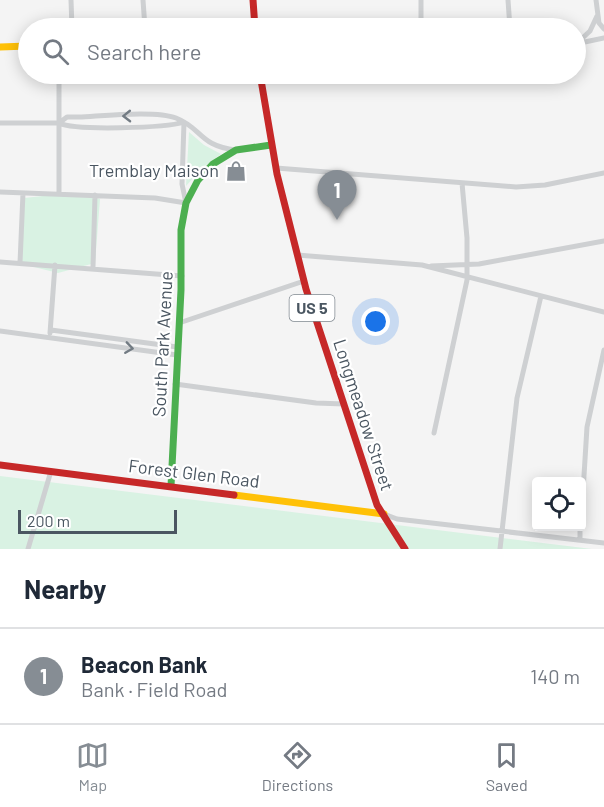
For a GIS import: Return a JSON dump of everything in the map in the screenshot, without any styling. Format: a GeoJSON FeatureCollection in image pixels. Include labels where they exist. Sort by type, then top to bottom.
{"type":"FeatureCollection","features":[{"type":"Feature","properties":{"kind":"street"},"geometry":{"type":"LineString","coordinates":[[71,0],[72,18]]}},
{"type":"Feature","properties":{"kind":"street"},"geometry":{"type":"LineString","coordinates":[[143,0],[144,18]]}},
{"type":"Feature","properties":{"kind":"street"},"geometry":{"type":"LineString","coordinates":[[254,0],[255,18]]}},
{"type":"Feature","properties":{"kind":"street"},"geometry":{"type":"LineString","coordinates":[[421,0],[421,18]]}},
{"type":"Feature","properties":{"kind":"street"},"geometry":{"type":"LineString","coordinates":[[508,0],[509,18]]}},
{"type":"Feature","properties":{"kind":"street"},"geometry":{"type":"LineString","coordinates":[[596,0],[597,15],[604,29]]}},
{"type":"Feature","properties":{"kind":"street"},"geometry":{"type":"LineString","coordinates":[[586,36],[597,15]]}},
{"type":"Feature","properties":{"kind":"street"},"geometry":{"type":"LineString","coordinates":[[586,42],[604,38]]}},
{"type":"Feature","properties":{"kind":"street"},"geometry":{"type":"LineString","coordinates":[[0,47],[18,46]]}},
{"type":"Feature","properties":{"kind":"street"},"geometry":{"type":"LineString","coordinates":[[59,84],[59,194]]}},
{"type":"Feature","properties":{"kind":"street","name":"Longmeadow Street"},"geometry":{"type":"LineString","coordinates":[[262,84],[271,145],[304,281],[378,505],[405,549]]}},
{"type":"Feature","properties":{"kind":"street"},"geometry":{"type":"LineString","coordinates":[[60,123],[67,117],[170,116],[184,122],[207,142],[236,150]]}},
{"type":"Feature","properties":{"kind":"street"},"geometry":{"type":"LineString","coordinates":[[0,123],[60,123],[67,127],[83,128],[161,127],[184,122]]}},
{"type":"Feature","properties":{"kind":"street","name":"South Park Avenue"},"geometry":{"type":"LineString","coordinates":[[184,122],[182,184],[186,203]]}},
{"type":"Feature","properties":{"kind":"street","name":"South Park Avenue"},"geometry":{"type":"LineString","coordinates":[[171,486],[182,276],[181,230],[186,203],[198,180],[207,169],[236,150],[271,145]]}},
{"type":"Feature","properties":{"kind":"street"},"geometry":{"type":"LineString","coordinates":[[276,168],[462,183],[533,186],[604,173]]}},
{"type":"Feature","properties":{"kind":"street"},"geometry":{"type":"LineString","coordinates":[[434,433],[467,279],[462,183]]}},
{"type":"Feature","properties":{"kind":"street"},"geometry":{"type":"LineString","coordinates":[[0,192],[167,199],[186,203]]}},
{"type":"Feature","properties":{"kind":"street"},"geometry":{"type":"LineString","coordinates":[[20,263],[23,193]]}},
{"type":"Feature","properties":{"kind":"street"},"geometry":{"type":"LineString","coordinates":[[93,267],[95,195]]}},
{"type":"Feature","properties":{"kind":"street"},"geometry":{"type":"LineString","coordinates":[[297,255],[422,265],[468,265],[604,241]]}},
{"type":"Feature","properties":{"kind":"street"},"geometry":{"type":"LineString","coordinates":[[0,262],[93,267],[182,276]]}},
{"type":"Feature","properties":{"kind":"street"},"geometry":{"type":"LineString","coordinates":[[50,334],[55,265]]}},
{"type":"Feature","properties":{"kind":"street"},"geometry":{"type":"LineString","coordinates":[[422,265],[467,279],[604,312]]}},
{"type":"Feature","properties":{"kind":"street"},"geometry":{"type":"LineString","coordinates":[[179,323],[304,281]]}},
{"type":"Feature","properties":{"kind":"street"},"geometry":{"type":"LineString","coordinates":[[500,549],[517,398],[542,296]]}},
{"type":"Feature","properties":{"kind":"street"},"geometry":{"type":"LineString","coordinates":[[0,331],[50,334],[177,351]]}},
{"type":"Feature","properties":{"kind":"street"},"geometry":{"type":"LineString","coordinates":[[584,477],[587,427],[604,350]]}},
{"type":"Feature","properties":{"kind":"street"},"geometry":{"type":"LineString","coordinates":[[175,384],[316,403],[344,404]]}},
{"type":"Feature","properties":{"kind":"street","name":"Forest Glen Road"},"geometry":{"type":"LineString","coordinates":[[0,465],[384,514]]}},
{"type":"Feature","properties":{"kind":"street"},"geometry":{"type":"LineString","coordinates":[[28,549],[51,471]]}},
{"type":"Feature","properties":{"kind":"street"},"geometry":{"type":"LineString","coordinates":[[384,514],[397,519],[503,535],[604,543]]}},
{"type":"Feature","properties":{"kind":"street"},"geometry":{"type":"LineString","coordinates":[[580,531],[580,540]]}},
{"type":"Feature","properties":{"kind":"green space"},"geometry":{"type":"Polygon","coordinates":[[[189,132],[204,145],[221,154],[202,168],[186,186],[189,132]]]}},
{"type":"Feature","properties":{"kind":"green space"},"geometry":{"type":"Polygon","coordinates":[[[71,193],[100,199],[95,263],[58,273],[22,264],[24,198],[71,193]]]}},
{"type":"Feature","properties":{"kind":"green space"},"geometry":{"type":"Polygon","coordinates":[[[0,476],[592,549],[0,549],[0,476]]]}},
{"type":"Feature","properties":{"kind":"traffic: fast"},"geometry":{"type":"LineString","coordinates":[[171,486],[181,290],[181,230],[186,203],[198,180],[213,164],[236,150],[271,145]]}},
{"type":"Feature","properties":{"kind":"traffic: slow"},"geometry":{"type":"LineString","coordinates":[[0,47],[18,46]]}},
{"type":"Feature","properties":{"kind":"traffic: slow"},"geometry":{"type":"LineString","coordinates":[[234,495],[384,514]]}},
{"type":"Feature","properties":{"kind":"traffic: jam"},"geometry":{"type":"LineString","coordinates":[[253,0],[254,18]]}},
{"type":"Feature","properties":{"kind":"traffic: jam"},"geometry":{"type":"LineString","coordinates":[[262,84],[277,174],[306,289],[377,505],[405,549]]}},
{"type":"Feature","properties":{"kind":"traffic: jam"},"geometry":{"type":"LineString","coordinates":[[0,465],[234,495]]}},
{"type":"Feature","properties":{"kind":"place","name":"Tremblay Maison"},"geometry":{"type":"Point","coordinates":[236,171]}},
{"type":"Feature","properties":{"kind":"place","name":"Beacon Bank"},"geometry":{"type":"Point","coordinates":[337,220]}}]}
